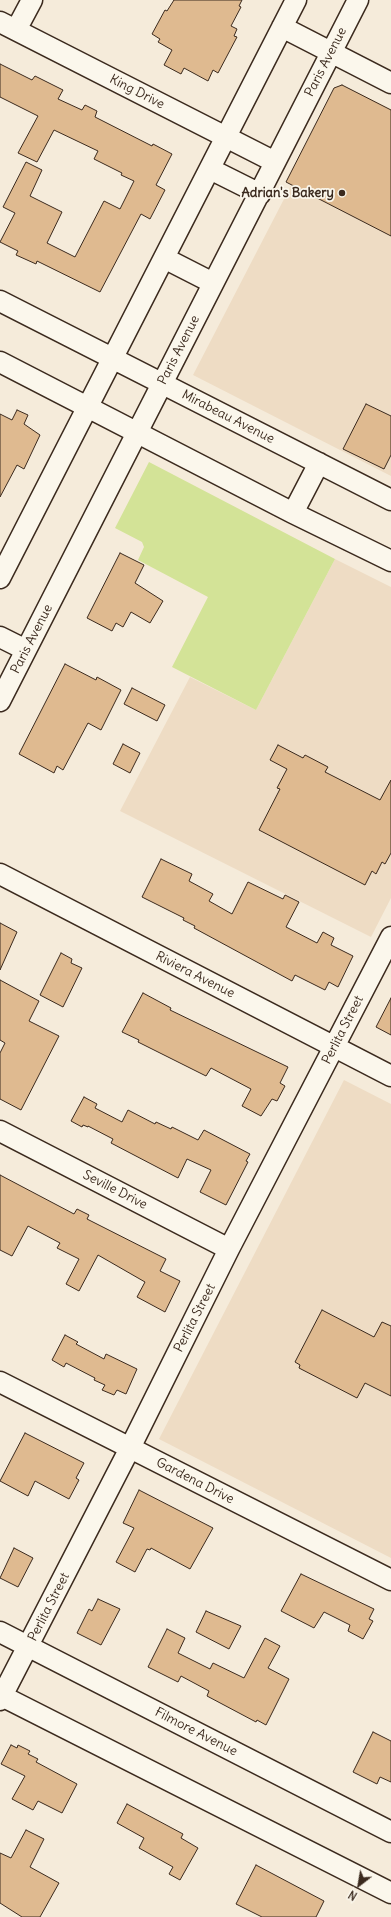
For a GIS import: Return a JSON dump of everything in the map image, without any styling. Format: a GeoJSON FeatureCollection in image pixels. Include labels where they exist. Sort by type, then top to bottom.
{"type":"FeatureCollection","features":[{"type":"Feature","properties":{"kind":"street"},"geometry":{"type":"LineString","coordinates":[[8,26],[32,0]]}},
{"type":"Feature","properties":{"kind":"street"},"geometry":{"type":"LineString","coordinates":[[0,578],[296,0]]}},
{"type":"Feature","properties":{"kind":"street","name":"Paris Avenue"},"geometry":{"type":"LineString","coordinates":[[0,701],[358,0]]}},
{"type":"Feature","properties":{"kind":"street","name":"King Drive"},"geometry":{"type":"LineString","coordinates":[[8,26],[275,162]]}},
{"type":"Feature","properties":{"kind":"street"},"geometry":{"type":"LineString","coordinates":[[282,27],[391,83]]}},
{"type":"Feature","properties":{"kind":"street"},"geometry":{"type":"LineString","coordinates":[[210,169],[260,194]]}},
{"type":"Feature","properties":{"kind":"street"},"geometry":{"type":"LineString","coordinates":[[164,258],[213,283]]}},
{"type":"Feature","properties":{"kind":"street","name":"Mirabeau Avenue"},"geometry":{"type":"LineString","coordinates":[[0,301],[391,500]]}},
{"type":"Feature","properties":{"kind":"street"},"geometry":{"type":"LineString","coordinates":[[0,362],[293,513],[391,561]]}},
{"type":"Feature","properties":{"kind":"street"},"geometry":{"type":"LineString","coordinates":[[293,513],[319,463]]}},
{"type":"Feature","properties":{"kind":"street"},"geometry":{"type":"LineString","coordinates":[[0,637],[26,650]]}},
{"type":"Feature","properties":{"kind":"street","name":"Riviera Avenue"},"geometry":{"type":"LineString","coordinates":[[0,874],[391,1076]]}},
{"type":"Feature","properties":{"kind":"street","name":"Perlita Street"},"geometry":{"type":"LineString","coordinates":[[1,1697],[29,1646],[130,1448],[229,1249],[391,937]]}},
{"type":"Feature","properties":{"kind":"street","name":"Seville Drive"},"geometry":{"type":"LineString","coordinates":[[0,1131],[229,1249]]}},
{"type":"Feature","properties":{"kind":"street","name":"Gardena Drive"},"geometry":{"type":"LineString","coordinates":[[0,1382],[391,1580]]}},
{"type":"Feature","properties":{"kind":"street","name":"Filmore Avenue"},"geometry":{"type":"LineString","coordinates":[[0,1632],[391,1832]]}},
{"type":"Feature","properties":{"kind":"street"},"geometry":{"type":"LineString","coordinates":[[1,1697],[391,1893]]}},
{"type":"Feature","properties":{"kind":"shaded area"},"geometry":{"type":"Polygon","coordinates":[[[343,85],[391,109],[391,476],[193,375],[343,85]]]}},
{"type":"Feature","properties":{"kind":"shaded area"},"geometry":{"type":"Polygon","coordinates":[[[335,559],[391,587],[391,898],[371,937],[120,811],[190,677],[256,710],[335,559]]]}},
{"type":"Feature","properties":{"kind":"shaded area"},"geometry":{"type":"Polygon","coordinates":[[[344,1080],[391,1104],[391,1558],[159,1439],[344,1080]]]}},
{"type":"Feature","properties":{"kind":"green space"},"geometry":{"type":"Polygon","coordinates":[[[149,462],[335,559],[256,710],[172,667],[208,597],[138,560],[144,547],[142,542],[115,528],[149,462]]]}},
{"type":"Feature","properties":{"kind":"building"},"geometry":{"type":"Polygon","coordinates":[[[174,0],[242,0],[239,6],[241,7],[231,26],[237,29],[234,36],[237,37],[218,73],[213,70],[208,81],[184,68],[181,74],[164,65],[172,50],[158,42],[160,39],[152,34],[165,10],[167,11],[174,0]]]}},
{"type":"Feature","properties":{"kind":"building"},"geometry":{"type":"Polygon","coordinates":[[[0,64],[32,80],[35,76],[63,90],[58,99],[82,110],[85,105],[97,111],[95,117],[152,146],[153,144],[172,154],[156,185],[165,190],[150,219],[141,214],[100,292],[37,261],[36,264],[16,255],[18,251],[0,242],[15,213],[3,207],[26,162],[42,170],[30,196],[62,212],[47,243],[75,257],[104,201],[120,209],[134,181],[121,175],[122,173],[94,159],[98,151],[54,130],[37,162],[18,153],[38,116],[0,97],[0,64]]]}},
{"type":"Feature","properties":{"kind":"building"},"geometry":{"type":"Polygon","coordinates":[[[342,85],[391,110],[391,236],[286,182],[334,88],[342,85]]]}},
{"type":"Feature","properties":{"kind":"building"},"geometry":{"type":"Polygon","coordinates":[[[366,404],[391,416],[391,455],[384,469],[343,449],[366,404]]]}},
{"type":"Feature","properties":{"kind":"building"},"geometry":{"type":"Polygon","coordinates":[[[17,410],[28,415],[24,424],[40,435],[24,469],[17,465],[0,497],[0,414],[12,420],[17,410]]]}},
{"type":"Feature","properties":{"kind":"building"},"geometry":{"type":"Polygon","coordinates":[[[120,553],[144,565],[135,583],[163,601],[150,623],[131,612],[123,627],[116,623],[112,631],[87,618],[120,553]]]}},
{"type":"Feature","properties":{"kind":"building"},"geometry":{"type":"Polygon","coordinates":[[[65,664],[96,680],[97,677],[121,690],[101,730],[88,723],[63,770],[57,766],[54,773],[19,754],[65,664]]]}},
{"type":"Feature","properties":{"kind":"building"},"geometry":{"type":"Polygon","coordinates":[[[132,688],[165,705],[157,721],[124,704],[132,688]]]}},
{"type":"Feature","properties":{"kind":"building"},"geometry":{"type":"Polygon","coordinates":[[[123,744],[140,753],[130,773],[113,764],[123,744]]]}},
{"type":"Feature","properties":{"kind":"building"},"geometry":{"type":"Polygon","coordinates":[[[278,745],[303,758],[305,755],[328,767],[325,772],[380,800],[391,780],[391,853],[385,864],[382,862],[376,874],[372,871],[365,885],[259,830],[280,789],[277,788],[287,769],[270,760],[278,745]]]}},
{"type":"Feature","properties":{"kind":"building"},"geometry":{"type":"Polygon","coordinates":[[[161,859],[192,874],[189,881],[213,894],[209,901],[232,914],[248,882],[283,899],[285,895],[299,902],[286,927],[317,943],[323,932],[334,938],[331,945],[353,956],[338,987],[329,982],[325,990],[295,975],[292,981],[194,928],[195,926],[183,920],[184,918],[142,897],[161,859]]]}},
{"type":"Feature","properties":{"kind":"building"},"geometry":{"type":"Polygon","coordinates":[[[0,923],[17,932],[0,970],[0,923]]]}},
{"type":"Feature","properties":{"kind":"building"},"geometry":{"type":"Polygon","coordinates":[[[61,953],[72,959],[71,963],[82,968],[63,1007],[40,995],[61,953]]]}},
{"type":"Feature","properties":{"kind":"building"},"geometry":{"type":"Polygon","coordinates":[[[0,980],[39,1001],[29,1021],[59,1036],[21,1110],[0,1099],[0,1053],[5,1043],[0,1040],[0,980]]]}},
{"type":"Feature","properties":{"kind":"building"},"geometry":{"type":"Polygon","coordinates":[[[143,993],[171,1008],[170,1010],[288,1067],[280,1083],[285,1086],[277,1101],[272,1099],[261,1116],[242,1106],[251,1089],[211,1068],[206,1076],[138,1042],[139,1040],[122,1032],[143,993]]]}},
{"type":"Feature","properties":{"kind":"building"},"geometry":{"type":"Polygon","coordinates":[[[391,998],[391,1035],[376,1027],[391,998]]]}},
{"type":"Feature","properties":{"kind":"building"},"geometry":{"type":"Polygon","coordinates":[[[84,1097],[97,1104],[95,1108],[122,1122],[128,1110],[155,1124],[156,1122],[171,1129],[172,1127],[198,1140],[204,1130],[250,1154],[246,1161],[248,1162],[226,1205],[200,1192],[211,1170],[187,1159],[178,1178],[111,1143],[113,1139],[88,1126],[83,1125],[82,1127],[71,1121],[84,1097]]]}},
{"type":"Feature","properties":{"kind":"building"},"geometry":{"type":"Polygon","coordinates":[[[0,1175],[74,1214],[77,1209],[89,1215],[87,1219],[166,1259],[160,1271],[180,1281],[165,1312],[137,1297],[145,1282],[98,1255],[79,1291],[66,1284],[79,1259],[57,1248],[60,1243],[28,1226],[12,1256],[0,1250],[0,1175]]]}},
{"type":"Feature","properties":{"kind":"building"},"geometry":{"type":"Polygon","coordinates":[[[322,1310],[374,1337],[382,1322],[391,1326],[391,1396],[365,1383],[357,1398],[299,1368],[300,1365],[295,1362],[322,1310]]]}},
{"type":"Feature","properties":{"kind":"building"},"geometry":{"type":"Polygon","coordinates":[[[65,1335],[78,1342],[76,1344],[104,1359],[106,1354],[137,1369],[126,1394],[117,1390],[114,1395],[102,1390],[105,1385],[94,1380],[95,1378],[66,1363],[64,1367],[52,1360],[65,1335]]]}},
{"type":"Feature","properties":{"kind":"building"},"geometry":{"type":"Polygon","coordinates":[[[25,1433],[84,1463],[76,1478],[79,1480],[69,1499],[35,1481],[28,1496],[0,1481],[25,1433]]]}},
{"type":"Feature","properties":{"kind":"building"},"geometry":{"type":"Polygon","coordinates":[[[139,1490],[213,1528],[190,1569],[151,1548],[150,1550],[147,1549],[135,1572],[116,1562],[134,1528],[123,1523],[139,1490]]]}},
{"type":"Feature","properties":{"kind":"building"},"geometry":{"type":"Polygon","coordinates":[[[14,1548],[33,1558],[18,1587],[0,1578],[14,1548]]]}},
{"type":"Feature","properties":{"kind":"building"},"geometry":{"type":"Polygon","coordinates":[[[301,1574],[374,1609],[369,1619],[373,1621],[363,1639],[348,1631],[350,1625],[324,1612],[314,1628],[281,1611],[301,1574]]]}},
{"type":"Feature","properties":{"kind":"building"},"geometry":{"type":"Polygon","coordinates":[[[98,1599],[120,1609],[101,1645],[77,1633],[89,1609],[92,1611],[98,1599]]]}},
{"type":"Feature","properties":{"kind":"building"},"geometry":{"type":"Polygon","coordinates":[[[206,1611],[241,1626],[229,1649],[196,1632],[206,1611]]]}},
{"type":"Feature","properties":{"kind":"building"},"geometry":{"type":"Polygon","coordinates":[[[167,1629],[185,1638],[178,1653],[210,1669],[213,1663],[244,1678],[265,1638],[280,1646],[268,1668],[289,1679],[266,1725],[257,1720],[256,1722],[207,1696],[209,1691],[181,1676],[178,1682],[148,1667],[167,1629]]]}},
{"type":"Feature","properties":{"kind":"building"},"geometry":{"type":"Polygon","coordinates":[[[373,1732],[391,1741],[391,1782],[380,1777],[377,1784],[353,1772],[373,1732]]]}},
{"type":"Feature","properties":{"kind":"building"},"geometry":{"type":"Polygon","coordinates":[[[11,1745],[17,1748],[18,1745],[30,1751],[28,1754],[38,1759],[36,1762],[77,1784],[62,1813],[38,1801],[33,1810],[12,1799],[25,1776],[1,1764],[11,1745]]]}},
{"type":"Feature","properties":{"kind":"building"},"geometry":{"type":"Polygon","coordinates":[[[127,1804],[183,1834],[181,1838],[198,1848],[180,1880],[169,1874],[173,1867],[139,1848],[144,1838],[117,1823],[127,1804]]]}},
{"type":"Feature","properties":{"kind":"building"},"geometry":{"type":"Polygon","coordinates":[[[26,1830],[44,1839],[30,1867],[59,1883],[40,1917],[22,1917],[0,1903],[0,1853],[11,1858],[26,1830]]]}},
{"type":"Feature","properties":{"kind":"building"},"geometry":{"type":"Polygon","coordinates":[[[256,1865],[324,1901],[316,1917],[262,1917],[236,1904],[256,1865]]]}},
{"type":"Feature","properties":{"kind":"place","name":"Adrian's Bakery"},"geometry":{"type":"Point","coordinates":[342,193]}}]}
